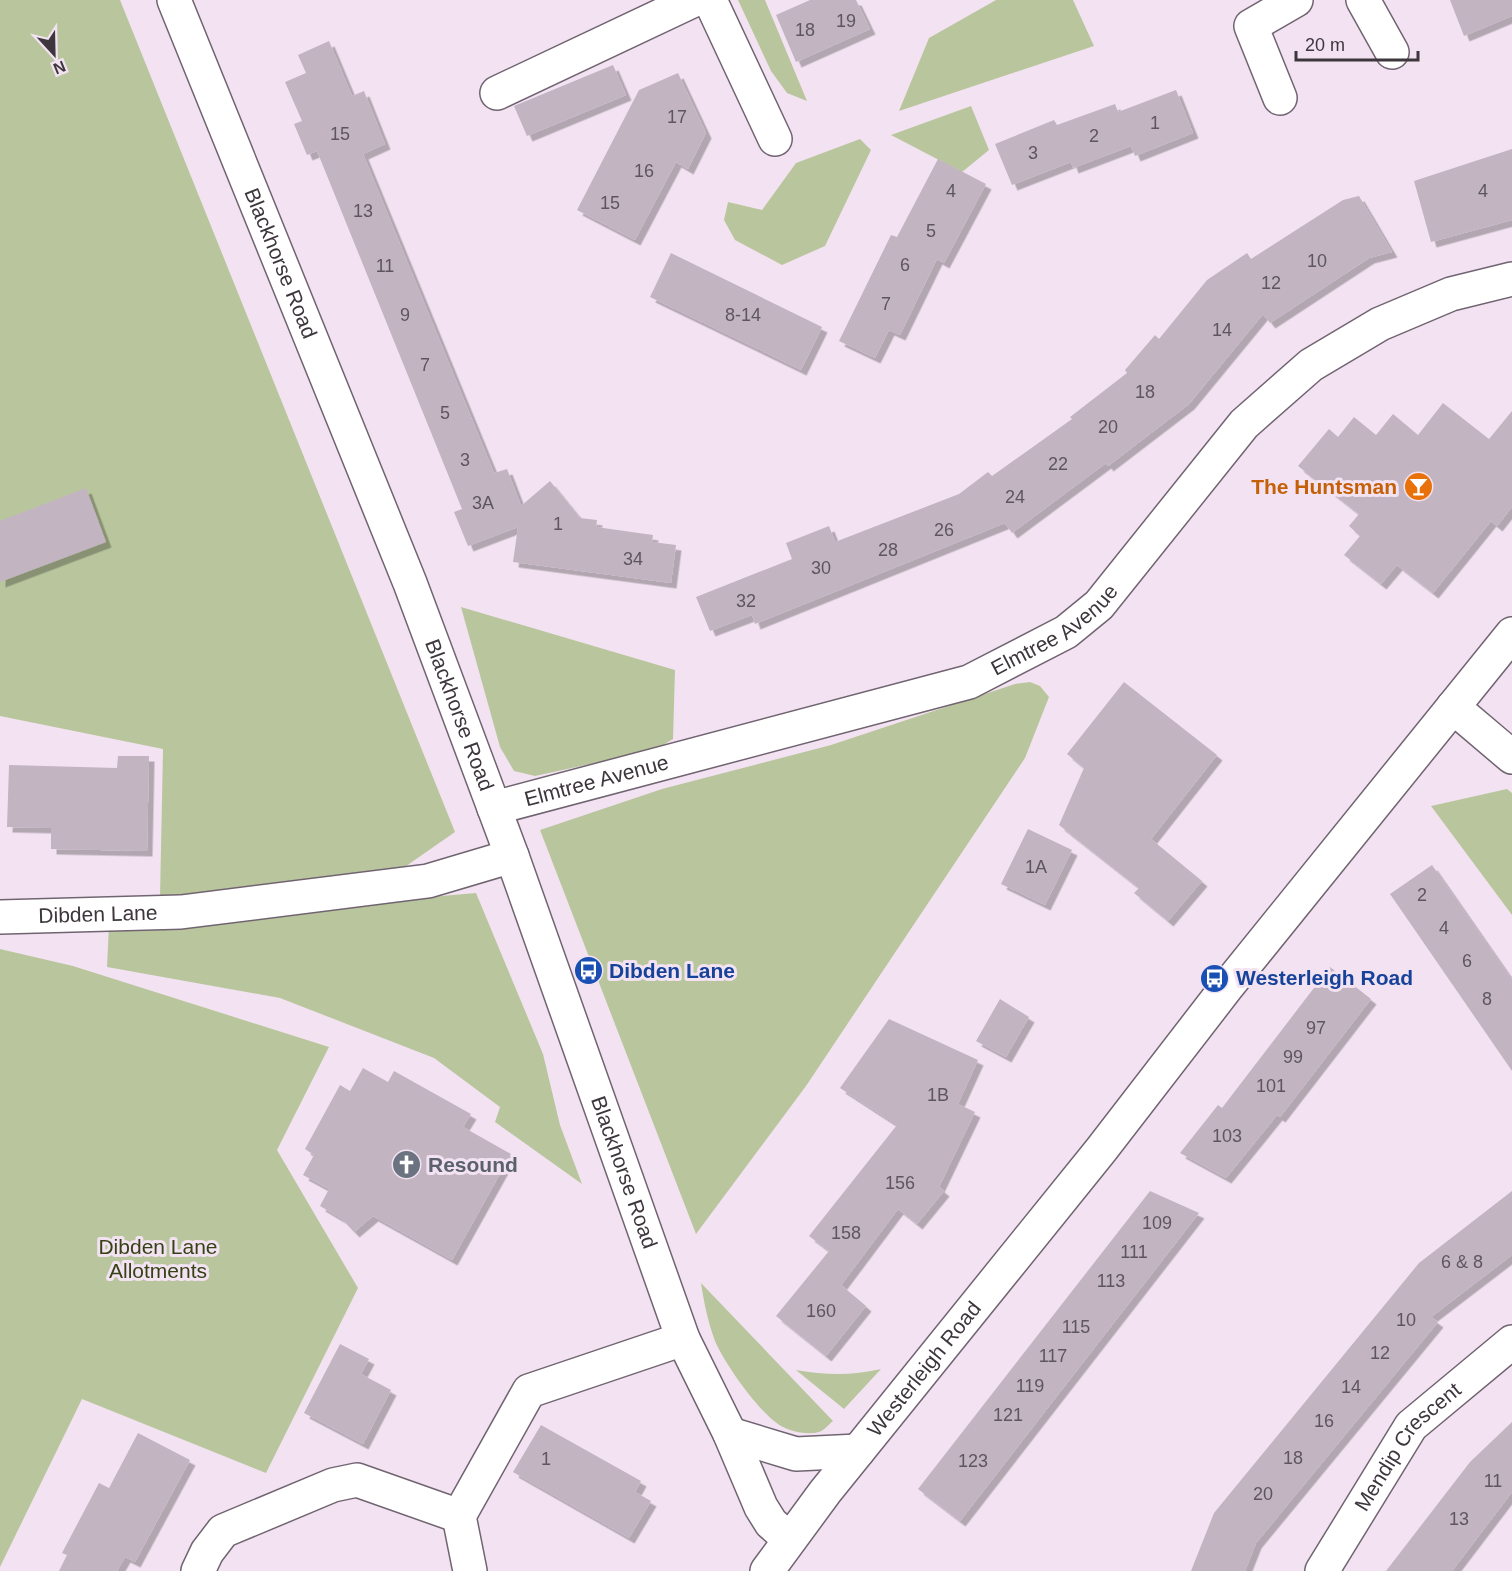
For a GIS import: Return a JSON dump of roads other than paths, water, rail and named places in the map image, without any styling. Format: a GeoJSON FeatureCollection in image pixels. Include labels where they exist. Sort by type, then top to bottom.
{"type":"FeatureCollection","features":[{"type":"Feature","properties":{"kind":"street","name":"Blackhorse Road"},"geometry":{"type":"LineString","coordinates":[[174,0],[406,572],[512,856],[683,1338],[730,1434],[760,1507],[771,1523],[789,1539]]}},
{"type":"Feature","properties":{"kind":"street"},"geometry":{"type":"LineString","coordinates":[[497,93],[694,0]]}},
{"type":"Feature","properties":{"kind":"street"},"geometry":{"type":"LineString","coordinates":[[710,0],[775,138]]}},
{"type":"Feature","properties":{"kind":"street"},"geometry":{"type":"LineString","coordinates":[[1280,98],[1251,26],[1296,0]]}},
{"type":"Feature","properties":{"kind":"street"},"geometry":{"type":"LineString","coordinates":[[1363,0],[1392,52]]}},
{"type":"Feature","properties":{"kind":"street","name":"Elmtree Avenue"},"geometry":{"type":"LineString","coordinates":[[494,808],[969,682],[1066,632],[1099,604],[1245,424],[1311,365],[1380,324],[1451,294],[1512,279]]}},
{"type":"Feature","properties":{"kind":"street","name":"Westerleigh Road"},"geometry":{"type":"LineString","coordinates":[[767,1571],[789,1539],[858,1451],[1512,634]]}},
{"type":"Feature","properties":{"kind":"street"},"geometry":{"type":"LineString","coordinates":[[1453,707],[1512,757]]}},
{"type":"Feature","properties":{"kind":"street","name":"Dibden Lane"},"geometry":{"type":"LineString","coordinates":[[0,917],[181,912],[428,881],[512,856]]}},
{"type":"Feature","properties":{"kind":"street"},"geometry":{"type":"LineString","coordinates":[[470,1571],[459,1516],[529,1390],[683,1338]]}},
{"type":"Feature","properties":{"kind":"street","name":"Mendip Crescent"},"geometry":{"type":"LineString","coordinates":[[1322,1571],[1411,1426],[1512,1342]]}},
{"type":"Feature","properties":{"kind":"street"},"geometry":{"type":"LineString","coordinates":[[730,1434],[796,1454],[858,1451]]}},
{"type":"Feature","properties":{"kind":"street"},"geometry":{"type":"LineString","coordinates":[[198,1571],[207,1552],[223,1531],[333,1485],[357,1480],[459,1516]]}},
{"type":"Feature","properties":{"kind":"place","name":"The Huntsman"},"geometry":{"type":"Point","coordinates":[1418,487]}},
{"type":"Feature","properties":{"kind":"place","name":"Dibden Lane"},"geometry":{"type":"Point","coordinates":[588,971]}},
{"type":"Feature","properties":{"kind":"place","name":"Westerleigh Road"},"geometry":{"type":"Point","coordinates":[1215,978]}},
{"type":"Feature","properties":{"kind":"place","name":"Resound"},"geometry":{"type":"Point","coordinates":[407,1165]}},
{"type":"Feature","properties":{"kind":"park label","name":"Dibden Lane Allotments"},"geometry":{"type":"Point","coordinates":[158,1259]}}]}
